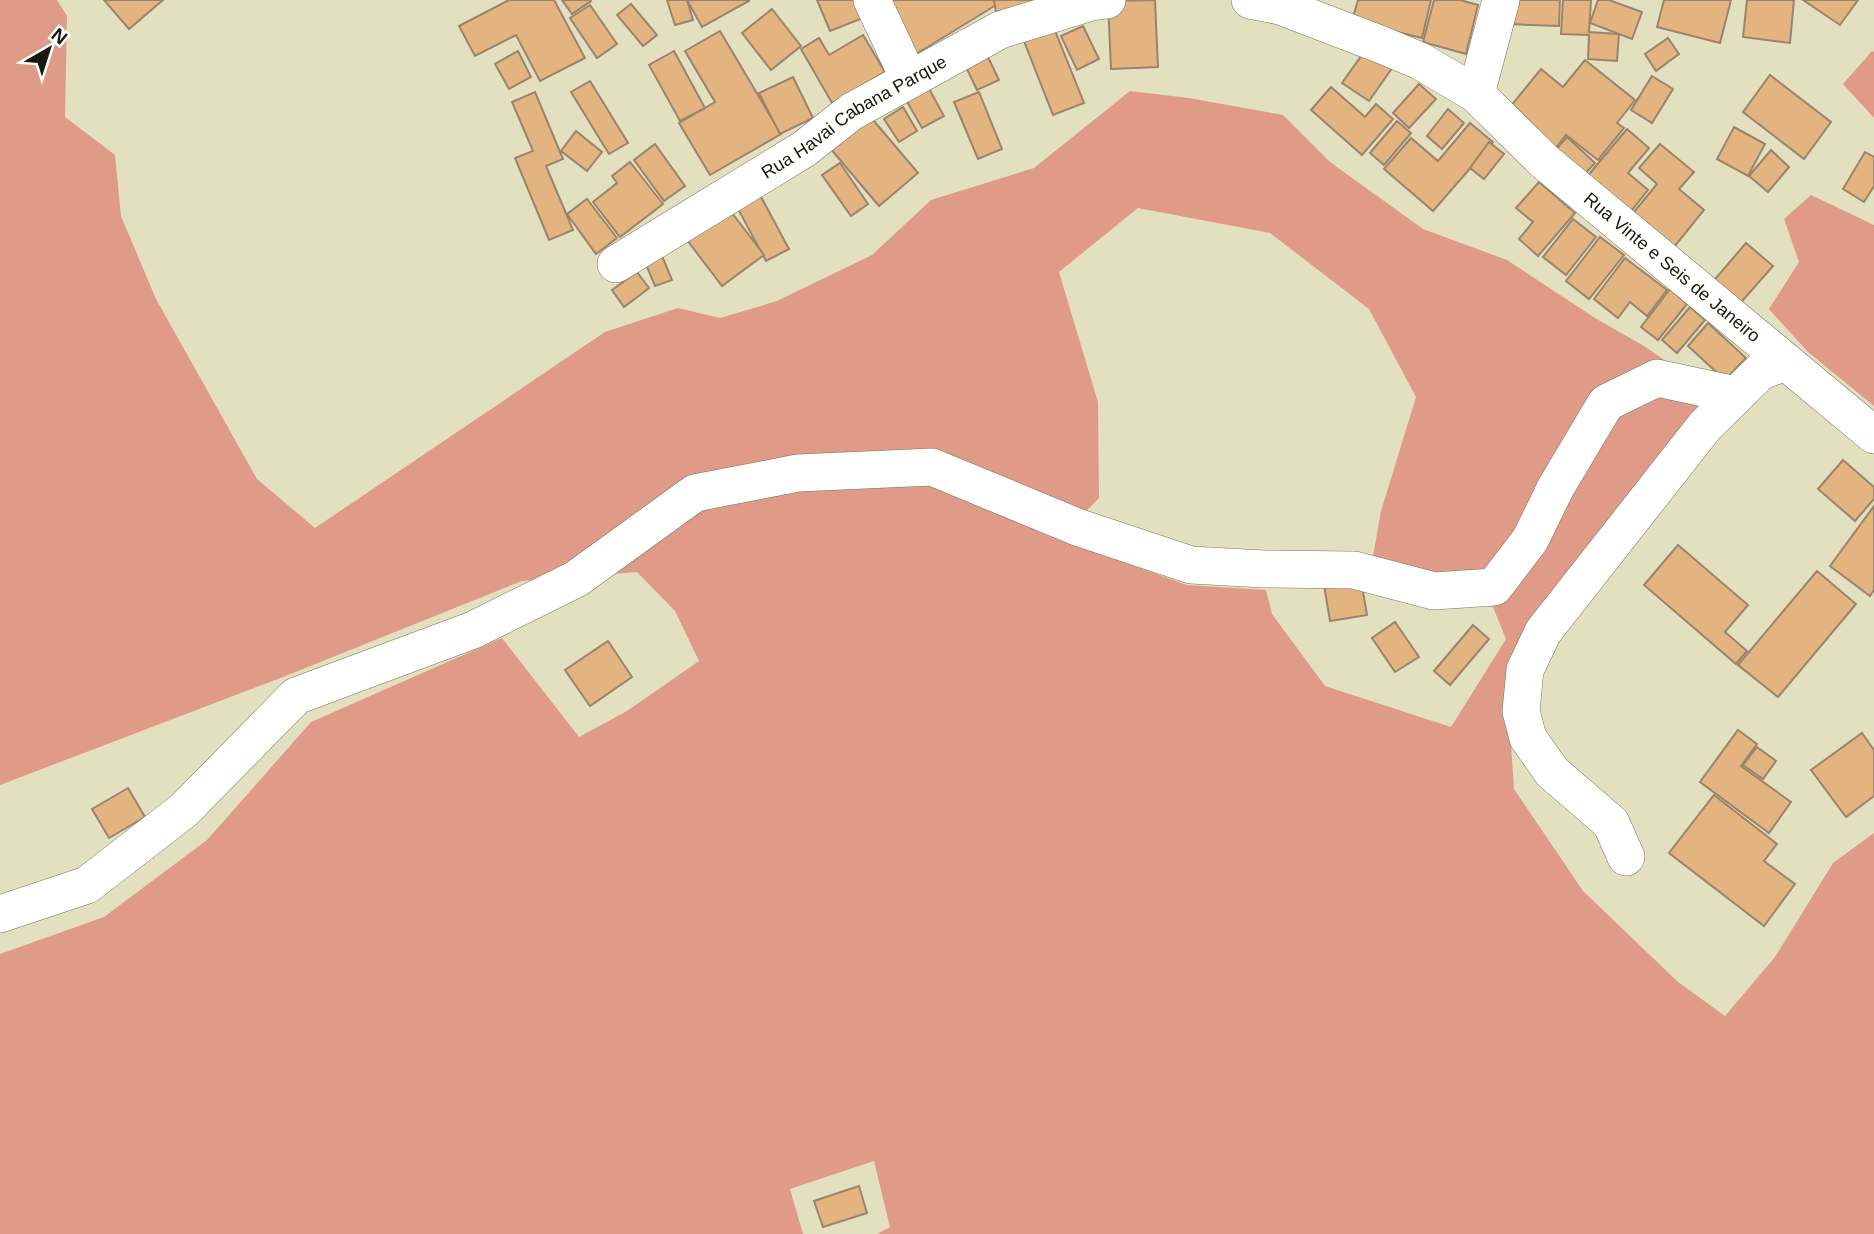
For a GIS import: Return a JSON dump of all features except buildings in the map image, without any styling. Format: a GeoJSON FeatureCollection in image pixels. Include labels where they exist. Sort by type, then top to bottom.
{"type":"FeatureCollection","features":[{"type":"Feature","properties":{"kind":"street"},"geometry":{"type":"LineString","coordinates":[[873,0],[909,79]]}},
{"type":"Feature","properties":{"kind":"street"},"geometry":{"type":"LineString","coordinates":[[1250,0],[1333,14],[1476,94],[1501,0]]}},
{"type":"Feature","properties":{"kind":"street","name":"Rua Havai Cabana Parque"},"geometry":{"type":"LineString","coordinates":[[616,264],[766,173],[804,149],[851,112],[909,79],[1000,30],[1096,1]]}},
{"type":"Feature","properties":{"kind":"street","name":"Rua Vinte e Seis de Janeiro"},"geometry":{"type":"LineString","coordinates":[[1476,94],[1544,162],[1874,435]]}},
{"type":"Feature","properties":{"kind":"street"},"geometry":{"type":"LineString","coordinates":[[1626,857],[1611,823],[1552,772],[1528,738],[1521,711],[1525,670],[1543,632],[1705,426],[1761,371],[1786,362]]}},
{"type":"Feature","properties":{"kind":"street"},"geometry":{"type":"LineString","coordinates":[[0,914],[87,885],[184,810],[296,696],[473,630],[576,579],[695,493],[798,473],[932,467],[1077,527],[1191,565],[1354,570],[1434,591],[1494,587],[1530,540],[1556,487],[1606,403],[1657,378],[1736,395]]}},
{"type":"Feature","properties":{"kind":"shaded area"},"geometry":{"type":"Polygon","coordinates":[[[0,0],[57,0],[67,16],[65,117],[115,155],[121,216],[156,299],[257,479],[315,528],[605,332],[678,308],[720,318],[777,301],[872,255],[931,200],[1034,168],[1130,91],[1189,98],[1283,115],[1330,162],[1423,229],[1507,260],[1595,318],[1644,346],[1721,399],[1541,614],[1504,696],[1514,789],[1583,891],[1678,982],[1725,1016],[1775,957],[1833,863],[1874,833],[1874,1234],[877,1234],[890,1227],[874,1161],[790,1189],[803,1234],[0,1234],[0,954],[104,917],[207,840],[311,722],[502,638],[579,737],[627,711],[699,661],[675,611],[637,572],[522,581],[283,677],[0,785],[0,0]],[[1138,208],[1059,272],[1098,402],[1099,498],[1059,539],[1187,585],[1266,590],[1272,614],[1325,686],[1451,727],[1506,639],[1493,607],[1440,574],[1373,556],[1381,511],[1416,397],[1369,309],[1270,233],[1138,208]]]}},
{"type":"Feature","properties":{"kind":"shaded area"},"geometry":{"type":"Polygon","coordinates":[[[1872,51],[1874,52],[1874,118],[1843,84],[1872,51]]]}},
{"type":"Feature","properties":{"kind":"shaded area"},"geometry":{"type":"Polygon","coordinates":[[[1811,195],[1874,225],[1874,406],[1808,352],[1769,309],[1799,262],[1784,219],[1811,195]]]}}]}
